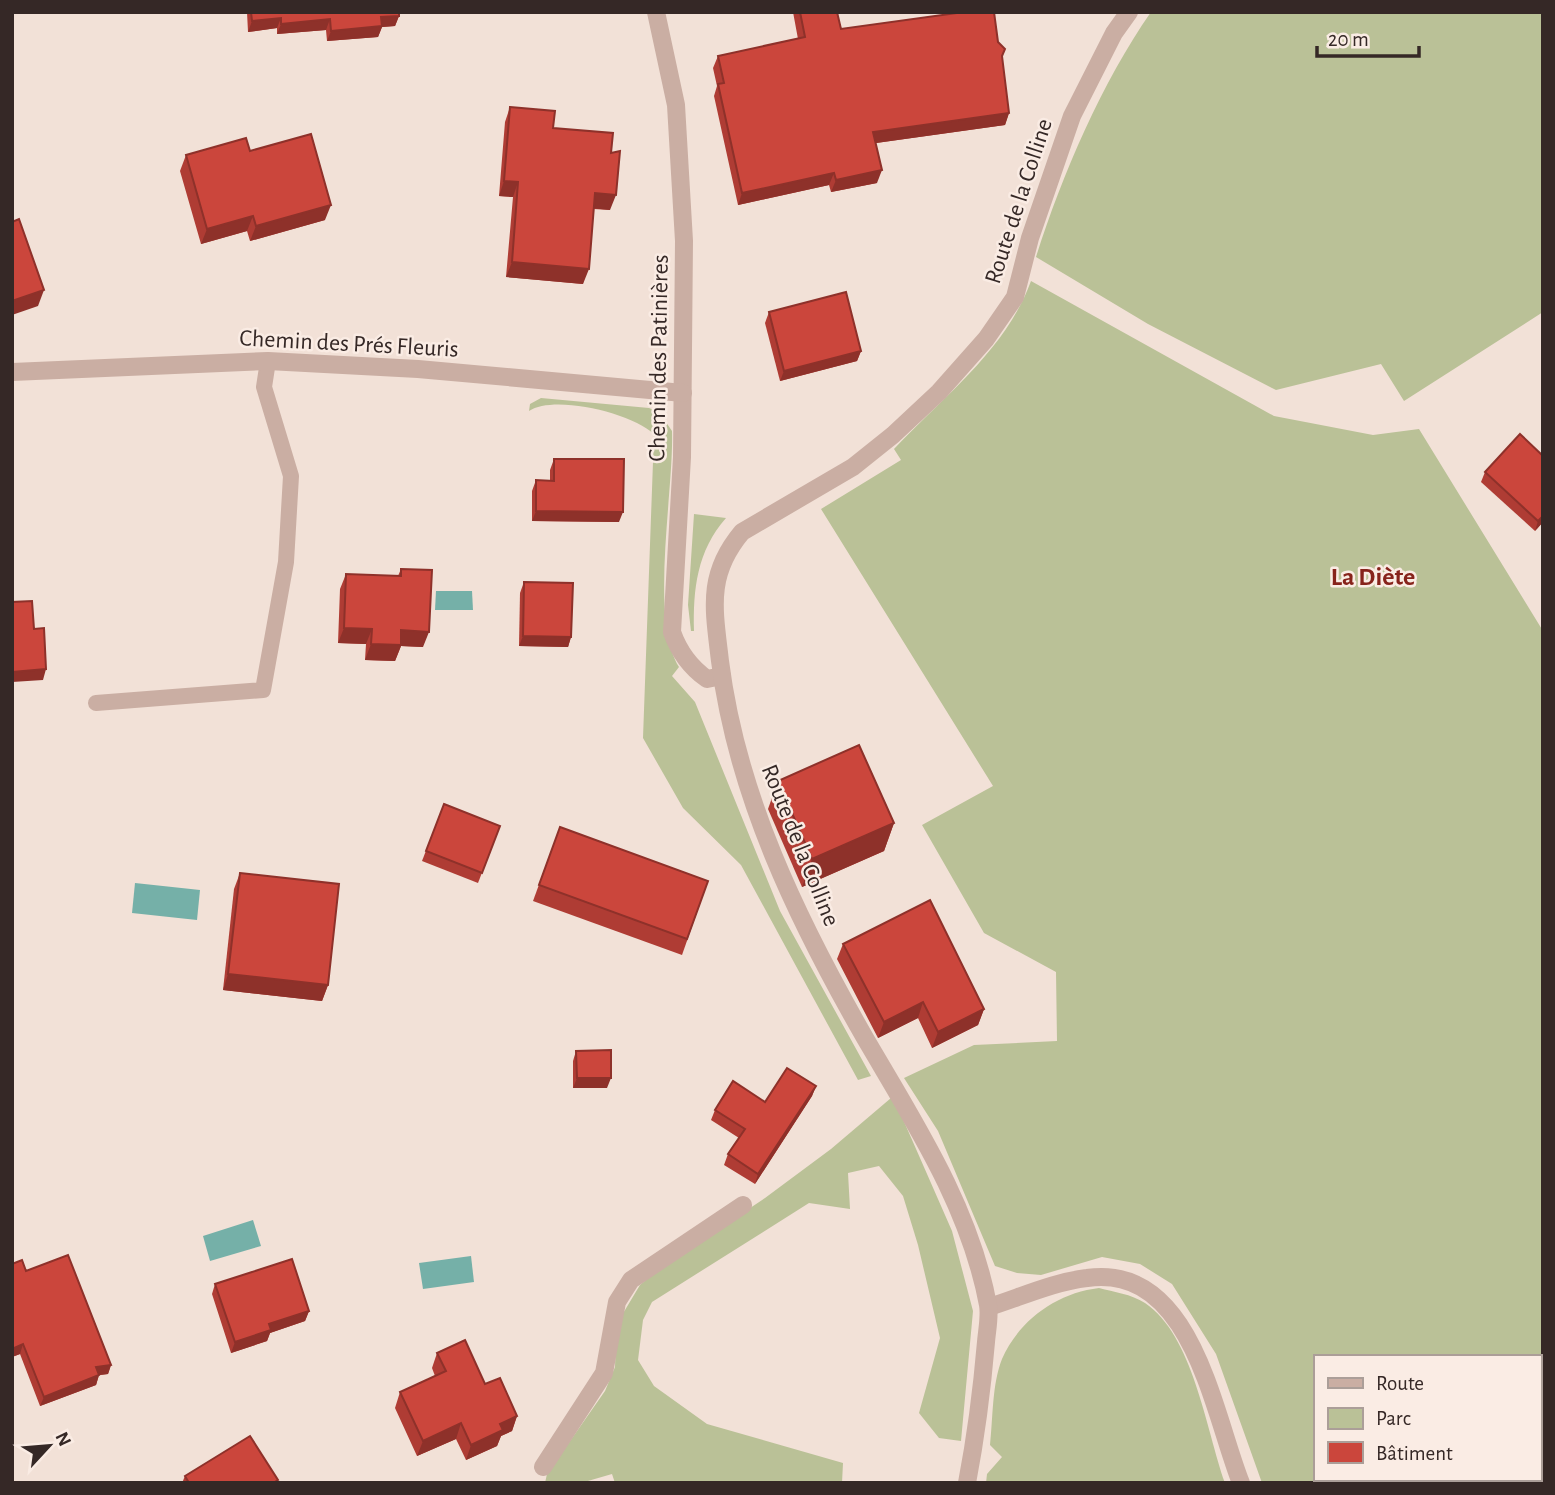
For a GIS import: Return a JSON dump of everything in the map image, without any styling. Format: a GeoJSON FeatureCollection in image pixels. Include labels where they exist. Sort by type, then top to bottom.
{"type":"FeatureCollection","features":[{"type":"Feature","properties":{"kind":"street","name":"Chemin des Patinières"},"geometry":{"type":"LineString","coordinates":[[656,12],[676,105],[684,241],[683,393],[672,632],[678,648],[698,672],[707,679],[722,676]]}},
{"type":"Feature","properties":{"kind":"street","name":"Route de la Colline"},"geometry":{"type":"LineString","coordinates":[[967,1483],[989,1307],[966,1226],[914,1118],[865,1037],[786,886],[756,813],[733,736],[722,676],[715,588],[717,571],[742,532],[853,467],[893,435],[939,392],[986,339],[1015,297],[1030,238],[1072,116],[1114,33],[1129,12]]}},
{"type":"Feature","properties":{"kind":"street","name":"Chemin des Prés Fleuris"},"geometry":{"type":"LineString","coordinates":[[12,372],[268,361],[418,369],[683,393]]}},
{"type":"Feature","properties":{"kind":"street"},"geometry":{"type":"LineString","coordinates":[[544,1466],[604,1373],[617,1301],[631,1280],[743,1205]]}},
{"type":"Feature","properties":{"kind":"street"},"geometry":{"type":"LineString","coordinates":[[989,1307],[1087,1278],[1117,1280],[1149,1293],[1168,1308],[1199,1357],[1241,1483]]}},
{"type":"Feature","properties":{"kind":"lane"},"geometry":{"type":"LineString","coordinates":[[96,703],[263,690],[286,562],[291,500],[287,458],[264,387],[268,361]]}},
{"type":"Feature","properties":{"kind":"green space"},"geometry":{"type":"Polygon","coordinates":[[[1151,12],[1543,12],[1543,312],[1404,401],[1381,364],[1276,390],[1148,324],[1036,257],[1058,194],[1085,130],[1116,68],[1151,12]]]}},
{"type":"Feature","properties":{"kind":"green space"},"geometry":{"type":"Polygon","coordinates":[[[1031,281],[1274,416],[1373,435],[1419,429],[1543,631],[1543,1483],[1262,1483],[1216,1354],[1172,1284],[1140,1264],[1102,1257],[1041,1275],[1017,1273],[995,1266],[938,1131],[904,1078],[974,1045],[1057,1041],[1056,972],[984,933],[922,825],[993,786],[821,509],[901,460],[894,449],[972,371],[1006,329],[1031,281]]]}},
{"type":"Feature","properties":{"kind":"green space"},"geometry":{"type":"Polygon","coordinates":[[[541,398],[649,408],[659,412],[672,431],[664,587],[670,646],[679,667],[672,676],[695,702],[780,911],[871,1076],[858,1080],[741,865],[683,808],[643,738],[654,434],[629,419],[593,408],[556,404],[529,411],[530,404],[541,398]]]}},
{"type":"Feature","properties":{"kind":"green space"},"geometry":{"type":"Polygon","coordinates":[[[694,514],[726,518],[703,557],[694,600],[694,631],[691,631],[688,605],[694,514]]]}},
{"type":"Feature","properties":{"kind":"green space"},"geometry":{"type":"Polygon","coordinates":[[[891,1098],[895,1101],[952,1231],[973,1311],[961,1441],[939,1438],[919,1413],[940,1338],[918,1245],[903,1196],[879,1166],[848,1173],[850,1209],[809,1203],[652,1302],[643,1320],[638,1360],[654,1386],[707,1424],[843,1463],[842,1483],[615,1483],[612,1474],[581,1483],[545,1483],[547,1474],[605,1391],[615,1367],[616,1337],[622,1315],[640,1285],[660,1268],[765,1198],[831,1149],[891,1098]]]}},
{"type":"Feature","properties":{"kind":"green space"},"geometry":{"type":"Polygon","coordinates":[[[1099,1288],[1128,1295],[1145,1303],[1175,1337],[1196,1385],[1225,1483],[986,1483],[987,1474],[1002,1457],[990,1445],[996,1379],[1009,1345],[1029,1321],[1054,1302],[1099,1288]]]}},
{"type":"Feature","properties":{"kind":"water"},"geometry":{"type":"Polygon","coordinates":[[[436,591],[472,591],[473,610],[435,610],[436,591]]]}},
{"type":"Feature","properties":{"kind":"water"},"geometry":{"type":"Polygon","coordinates":[[[135,883],[200,890],[197,920],[132,913],[135,883]]]}},
{"type":"Feature","properties":{"kind":"water"},"geometry":{"type":"Polygon","coordinates":[[[253,1220],[261,1246],[210,1261],[203,1236],[253,1220]]]}},
{"type":"Feature","properties":{"kind":"water"},"geometry":{"type":"Polygon","coordinates":[[[471,1256],[474,1282],[423,1289],[419,1263],[471,1256]]]}},
{"type":"Feature","properties":{"kind":"building"},"geometry":{"type":"Polygon","coordinates":[[[251,12],[399,12],[399,16],[381,17],[382,26],[331,31],[330,19],[281,24],[281,18],[252,21],[251,12]]]}},
{"type":"Feature","properties":{"kind":"building"},"geometry":{"type":"Polygon","coordinates":[[[800,12],[837,12],[841,29],[964,12],[994,12],[998,42],[1005,49],[1002,56],[1009,113],[873,132],[882,170],[836,180],[834,173],[742,193],[718,84],[724,83],[718,56],[805,37],[800,12]]]}},
{"type":"Feature","properties":{"kind":"building"},"geometry":{"type":"Polygon","coordinates":[[[510,107],[555,111],[553,128],[613,133],[611,153],[620,151],[616,195],[595,193],[589,269],[512,262],[518,182],[504,181],[510,107]]]}},
{"type":"Feature","properties":{"kind":"building"},"geometry":{"type":"Polygon","coordinates":[[[311,134],[331,205],[256,226],[253,216],[207,229],[186,155],[246,138],[250,151],[311,134]]]}},
{"type":"Feature","properties":{"kind":"building"},"geometry":{"type":"Polygon","coordinates":[[[19,219],[44,290],[12,301],[12,222],[19,219]]]}},
{"type":"Feature","properties":{"kind":"building"},"geometry":{"type":"Polygon","coordinates":[[[846,292],[861,351],[784,371],[769,312],[846,292]]]}},
{"type":"Feature","properties":{"kind":"building"},"geometry":{"type":"Polygon","coordinates":[[[1520,434],[1543,456],[1543,516],[1538,521],[1485,472],[1520,434]]]}},
{"type":"Feature","properties":{"kind":"building"},"geometry":{"type":"Polygon","coordinates":[[[554,459],[624,459],[623,512],[536,511],[536,480],[554,481],[554,459]]]}},
{"type":"Feature","properties":{"kind":"building"},"geometry":{"type":"Polygon","coordinates":[[[401,569],[432,570],[429,632],[401,630],[401,645],[371,644],[372,629],[344,628],[346,574],[401,576],[401,569]]]}},
{"type":"Feature","properties":{"kind":"building"},"geometry":{"type":"Polygon","coordinates":[[[524,582],[573,583],[571,637],[523,636],[524,582]]]}},
{"type":"Feature","properties":{"kind":"building"},"geometry":{"type":"Polygon","coordinates":[[[32,601],[34,629],[44,628],[46,669],[12,672],[12,602],[32,601]]]}},
{"type":"Feature","properties":{"kind":"building"},"geometry":{"type":"Polygon","coordinates":[[[859,745],[894,823],[812,859],[778,781],[859,745]]]}},
{"type":"Feature","properties":{"kind":"building"},"geometry":{"type":"Polygon","coordinates":[[[444,804],[500,826],[482,873],[426,851],[444,804]]]}},
{"type":"Feature","properties":{"kind":"building"},"geometry":{"type":"Polygon","coordinates":[[[560,827],[708,881],[687,939],[539,885],[560,827]]]}},
{"type":"Feature","properties":{"kind":"building"},"geometry":{"type":"Polygon","coordinates":[[[240,873],[339,884],[328,985],[228,974],[240,873]]]}},
{"type":"Feature","properties":{"kind":"building"},"geometry":{"type":"Polygon","coordinates":[[[930,900],[984,1009],[938,1032],[923,1002],[884,1022],[843,944],[930,900]]]}},
{"type":"Feature","properties":{"kind":"building"},"geometry":{"type":"Polygon","coordinates":[[[611,1050],[611,1078],[577,1078],[576,1051],[611,1050]]]}},
{"type":"Feature","properties":{"kind":"building"},"geometry":{"type":"Polygon","coordinates":[[[787,1068],[816,1086],[758,1174],[728,1154],[745,1129],[715,1110],[733,1081],[765,1102],[787,1068]]]}},
{"type":"Feature","properties":{"kind":"building"},"geometry":{"type":"Polygon","coordinates":[[[68,1255],[111,1365],[96,1367],[99,1375],[44,1397],[23,1344],[12,1349],[12,1264],[22,1260],[26,1271],[68,1255]]]}},
{"type":"Feature","properties":{"kind":"building"},"geometry":{"type":"Polygon","coordinates":[[[292,1259],[309,1311],[269,1324],[271,1330],[235,1342],[215,1284],[292,1259]]]}},
{"type":"Feature","properties":{"kind":"building"},"geometry":{"type":"Polygon","coordinates":[[[465,1340],[485,1384],[500,1378],[517,1416],[500,1424],[503,1430],[471,1445],[461,1423],[423,1441],[400,1392],[446,1371],[437,1353],[465,1340]]]}},
{"type":"Feature","properties":{"kind":"building"},"geometry":{"type":"Polygon","coordinates":[[[250,1436],[278,1480],[273,1483],[189,1483],[185,1476],[250,1436]]]}},
{"type":"Feature","properties":{"kind":"district","name":"La Diète"},"geometry":{"type":"Point","coordinates":[1373,576]}}]}
